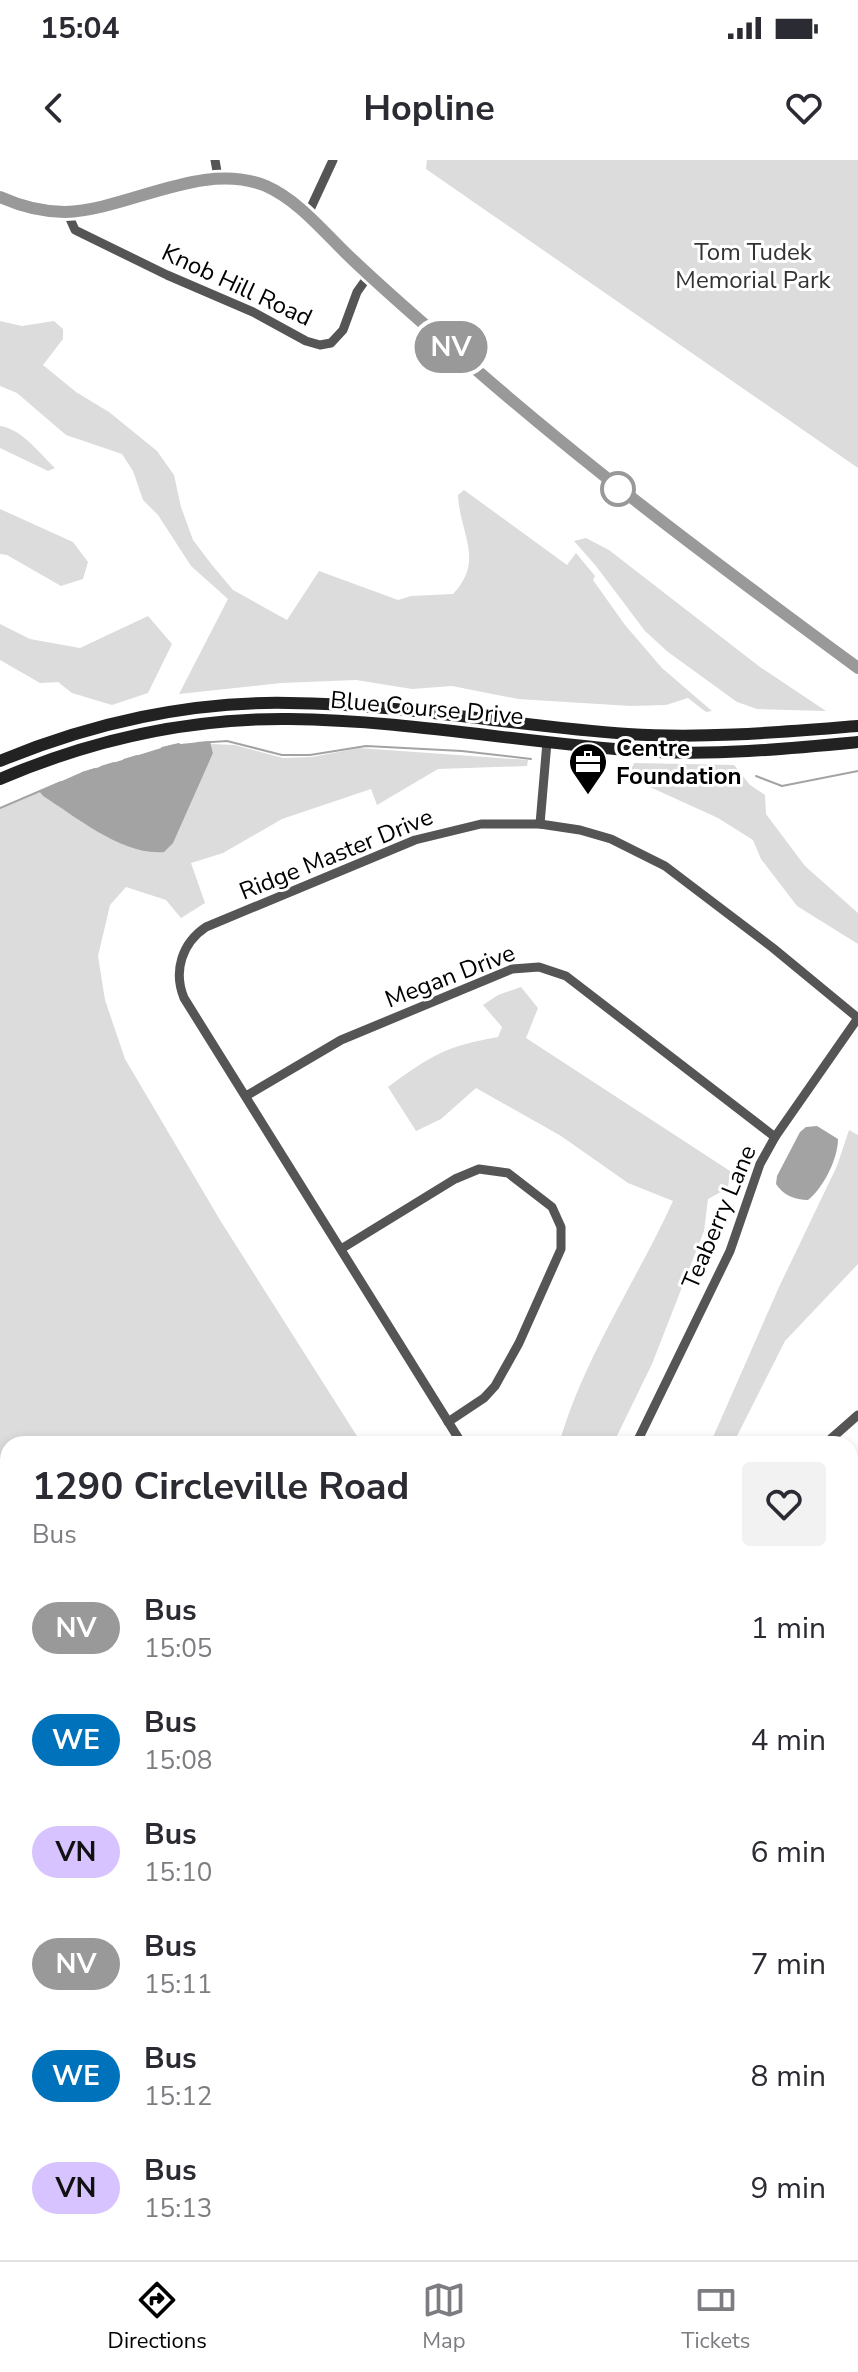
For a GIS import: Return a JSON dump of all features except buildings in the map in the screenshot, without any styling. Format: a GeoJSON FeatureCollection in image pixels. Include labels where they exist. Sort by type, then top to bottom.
{"type":"FeatureCollection","features":[{"type":"Feature","properties":{"kind":"main road","name":"Blue Course Drive"},"geometry":{"type":"LineString","coordinates":[[0,761],[70,735],[113,724],[185,710],[259,703],[346,705],[654,735],[743,736],[858,726]]}},
{"type":"Feature","properties":{"kind":"main road","name":"Blue Course Drive"},"geometry":{"type":"LineString","coordinates":[[0,779],[58,757],[129,737],[187,726],[246,720],[319,720],[671,752],[760,751],[858,742]]}},
{"type":"Feature","properties":{"kind":"street"},"geometry":{"type":"LineString","coordinates":[[215,160],[218,177]]}},
{"type":"Feature","properties":{"kind":"street"},"geometry":{"type":"LineString","coordinates":[[307,216],[333,160]]}},
{"type":"Feature","properties":{"kind":"street"},"geometry":{"type":"LineString","coordinates":[[0,197],[37,210],[67,212],[218,177],[264,185],[307,216],[369,275],[563,445],[858,668]]}},
{"type":"Feature","properties":{"kind":"street","name":"Knob Hill Road"},"geometry":{"type":"LineString","coordinates":[[67,212],[75,230],[320,345],[331,343],[343,330],[357,292],[369,275]]}},
{"type":"Feature","properties":{"kind":"street"},"geometry":{"type":"LineString","coordinates":[[540,824],[547,742]]}},
{"type":"Feature","properties":{"kind":"street","name":"Ridge Master Drive"},"geometry":{"type":"LineString","coordinates":[[246,1096],[181,992],[181,959],[187,945],[199,932],[415,840],[481,824],[540,824],[580,830],[611,839],[665,866],[773,948],[858,1018]]}},
{"type":"Feature","properties":{"kind":"street","name":"Megan Drive"},"geometry":{"type":"LineString","coordinates":[[246,1096],[341,1040],[512,969],[539,967],[566,976],[775,1137]]}},
{"type":"Feature","properties":{"kind":"street","name":"Teaberry Lane"},"geometry":{"type":"LineString","coordinates":[[640,1436],[730,1251],[753,1183],[775,1137],[858,1018]]}},
{"type":"Feature","properties":{"kind":"street"},"geometry":{"type":"LineString","coordinates":[[246,1096],[457,1436]]}},
{"type":"Feature","properties":{"kind":"street"},"geometry":{"type":"LineString","coordinates":[[341,1249],[455,1179],[479,1169],[508,1173],[552,1207],[561,1227],[561,1249],[519,1343],[495,1386],[484,1398],[448,1422]]}},
{"type":"Feature","properties":{"kind":"street"},"geometry":{"type":"LineString","coordinates":[[833,1436],[858,1415]]}},
{"type":"Feature","properties":{"kind":"green space","name":"Tom Tudek Memorial Park"},"geometry":{"type":"Polygon","coordinates":[[[427,160],[858,160],[858,468],[426,169],[427,160]]]}},
{"type":"Feature","properties":{"kind":"green space"},"geometry":{"type":"Polygon","coordinates":[[[0,321],[22,326],[54,321],[63,329],[63,339],[43,365],[157,451],[174,475],[193,540],[212,565],[233,590],[287,620],[319,571],[398,600],[411,596],[453,594],[468,570],[468,547],[458,495],[464,490],[567,565],[576,553],[595,576],[593,580],[625,625],[662,668],[712,711],[706,712],[688,698],[666,705],[631,706],[518,699],[452,686],[412,689],[356,680],[281,683],[179,694],[228,599],[191,566],[158,515],[143,500],[133,471],[122,454],[66,435],[17,393],[0,386],[0,321]]]}},
{"type":"Feature","properties":{"kind":"green space"},"geometry":{"type":"Polygon","coordinates":[[[0,426],[23,437],[55,468],[48,471],[0,448],[0,426]]]}},
{"type":"Feature","properties":{"kind":"green space"},"geometry":{"type":"Polygon","coordinates":[[[0,509],[73,542],[88,562],[83,579],[61,586],[0,554],[0,509]]]}},
{"type":"Feature","properties":{"kind":"green space"},"geometry":{"type":"Polygon","coordinates":[[[586,538],[609,550],[760,667],[826,711],[757,709],[737,702],[668,652],[645,631],[574,541],[586,538]]]}},
{"type":"Feature","properties":{"kind":"green space"},"geometry":{"type":"Polygon","coordinates":[[[148,616],[172,644],[148,693],[112,705],[72,693],[58,682],[40,683],[0,660],[0,624],[30,639],[80,648],[148,616]]]}},
{"type":"Feature","properties":{"kind":"green space"},"geometry":{"type":"Polygon","coordinates":[[[211,744],[235,745],[283,758],[312,757],[359,748],[528,760],[527,766],[438,769],[377,805],[371,789],[282,819],[223,853],[191,863],[205,903],[181,918],[166,900],[126,887],[110,905],[98,956],[105,1000],[125,1059],[220,1220],[357,1436],[0,1436],[0,808],[39,791],[85,824],[116,841],[148,851],[164,851],[213,753],[211,744]]]}},
{"type":"Feature","properties":{"kind":"green space"},"geometry":{"type":"Polygon","coordinates":[[[634,763],[734,765],[750,785],[765,795],[766,814],[805,866],[858,913],[858,944],[797,906],[761,859],[753,840],[718,818],[628,777],[634,763]]]}},
{"type":"Feature","properties":{"kind":"green space"},"geometry":{"type":"Polygon","coordinates":[[[521,987],[538,1008],[526,1038],[730,1171],[728,1188],[708,1199],[704,1231],[652,1364],[617,1436],[562,1436],[596,1350],[673,1201],[628,1183],[561,1136],[476,1088],[441,1119],[416,1131],[388,1087],[439,1054],[465,1044],[498,1037],[502,1027],[483,1005],[498,995],[521,987]]]}},
{"type":"Feature","properties":{"kind":"green space"},"geometry":{"type":"Polygon","coordinates":[[[849,1130],[858,1135],[858,1264],[785,1341],[737,1436],[714,1436],[779,1287],[837,1166],[849,1130]]]}},
{"type":"Feature","properties":{"kind":"shaded area"},"geometry":{"type":"Polygon","coordinates":[[[210,741],[213,753],[173,843],[164,852],[148,852],[116,842],[39,791],[80,773],[171,745],[210,741]]]}},
{"type":"Feature","properties":{"kind":"shaded area"},"geometry":{"type":"Polygon","coordinates":[[[817,1126],[838,1139],[835,1155],[829,1172],[814,1195],[808,1200],[794,1198],[779,1188],[777,1176],[800,1132],[806,1127],[817,1126]]]}},
{"type":"Feature","properties":{"kind":"waterway"},"geometry":{"type":"LineString","coordinates":[[197,743],[227,741],[282,755],[310,755],[366,746],[462,751],[531,759]]}},
{"type":"Feature","properties":{"kind":"waterway"},"geometry":{"type":"LineString","coordinates":[[162,748],[179,744]]}},
{"type":"Feature","properties":{"kind":"waterway"},"geometry":{"type":"LineString","coordinates":[[124,760],[137,756]]}},
{"type":"Feature","properties":{"kind":"waterway"},"geometry":{"type":"LineString","coordinates":[[101,767],[114,763]]}},
{"type":"Feature","properties":{"kind":"waterway"},"geometry":{"type":"LineString","coordinates":[[82,773],[95,769]]}},
{"type":"Feature","properties":{"kind":"waterway"},"geometry":{"type":"LineString","coordinates":[[756,776],[782,786],[858,771]]}},
{"type":"Feature","properties":{"kind":"waterway"},"geometry":{"type":"LineString","coordinates":[[0,808],[61,782]]}},
{"type":"Feature","properties":{"kind":"bus line","name":"NV"},"geometry":{"type":"LineString","coordinates":[[0,197],[37,210],[67,212],[218,177],[253,181],[274,190],[296,206],[369,275],[563,445],[858,668]]}},
{"type":"Feature","properties":{"kind":"place","name":"Centre Foundation"},"geometry":{"type":"Point","coordinates":[588,796]}}]}
